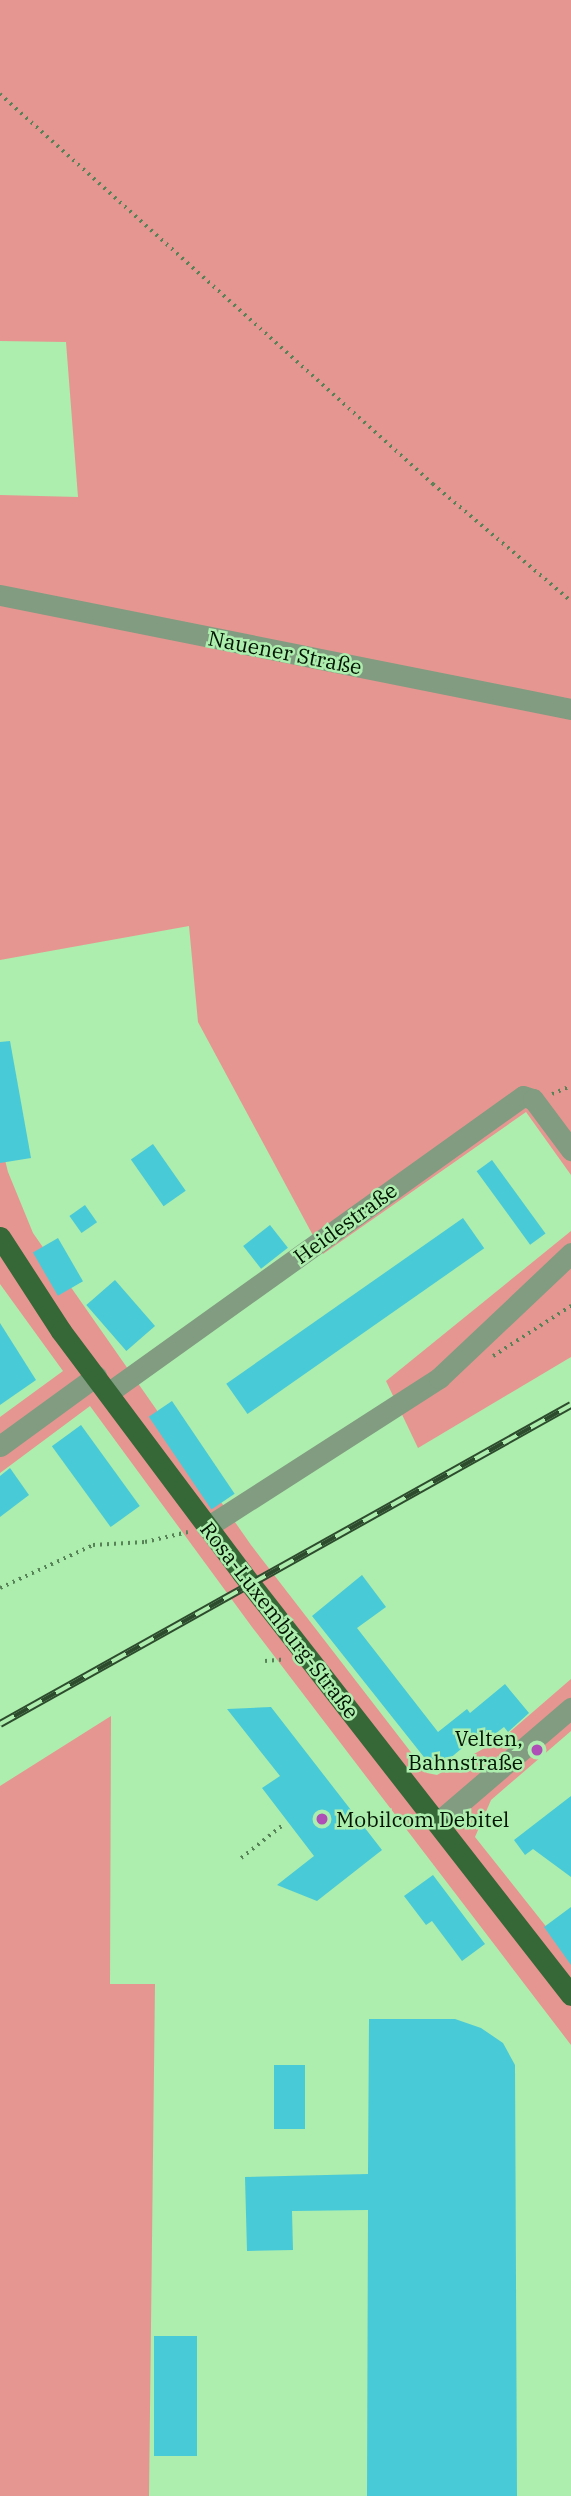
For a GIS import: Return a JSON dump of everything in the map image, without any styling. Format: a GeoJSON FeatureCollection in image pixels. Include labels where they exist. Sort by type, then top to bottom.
{"type":"FeatureCollection","features":[{"type":"Feature","properties":{"kind":"main road","name":"Rosa-Luxemburg-Straße"},"geometry":{"type":"LineString","coordinates":[[0,1237],[25,1280],[207,1527],[439,1821],[571,1995]]}},
{"type":"Feature","properties":{"kind":"street","name":"Nauener Straße"},"geometry":{"type":"LineString","coordinates":[[0,595],[571,709]]}},
{"type":"Feature","properties":{"kind":"street","name":"Heidestraße"},"geometry":{"type":"LineString","coordinates":[[102,1384],[523,1096],[533,1099],[571,1150]]}},
{"type":"Feature","properties":{"kind":"street"},"geometry":{"type":"LineString","coordinates":[[207,1527],[439,1378],[571,1252]]}},
{"type":"Feature","properties":{"kind":"street"},"geometry":{"type":"LineString","coordinates":[[0,1446],[102,1384]]}},
{"type":"Feature","properties":{"kind":"street"},"geometry":{"type":"LineString","coordinates":[[439,1821],[571,1709]]}},
{"type":"Feature","properties":{"kind":"path"},"geometry":{"type":"LineString","coordinates":[[0,94],[433,484],[571,601]]}},
{"type":"Feature","properties":{"kind":"path"},"geometry":{"type":"LineString","coordinates":[[485,1361],[571,1306]]}},
{"type":"Feature","properties":{"kind":"path"},"geometry":{"type":"LineString","coordinates":[[0,1588],[93,1545],[145,1542],[207,1527]]}},
{"type":"Feature","properties":{"kind":"path"},"geometry":{"type":"LineString","coordinates":[[241,1858],[284,1824]]}},
{"type":"Feature","properties":{"kind":"shaded area"},"geometry":{"type":"Polygon","coordinates":[[[0,0],[571,0],[571,1175],[526,1112],[323,1254],[198,1022],[189,926],[0,960],[0,495],[78,497],[66,342],[0,341],[0,0]]]}},
{"type":"Feature","properties":{"kind":"shaded area"},"geometry":{"type":"Polygon","coordinates":[[[0,1140],[8,1172],[33,1233],[251,1545],[427,1773],[437,1775],[504,1737],[571,1679],[571,1731],[491,1800],[475,1837],[571,1958],[571,2045],[252,1627],[90,1406],[0,1473],[0,1417],[63,1371],[0,1284],[0,1140]]]}},
{"type":"Feature","properties":{"kind":"shaded area"},"geometry":{"type":"Polygon","coordinates":[[[571,1231],[571,1357],[418,1448],[386,1381],[571,1231]]]}},
{"type":"Feature","properties":{"kind":"shaded area"},"geometry":{"type":"Polygon","coordinates":[[[111,1716],[110,1984],[155,1984],[149,2496],[0,2496],[0,1786],[111,1716]]]}},
{"type":"Feature","properties":{"kind":"building"},"geometry":{"type":"Polygon","coordinates":[[[10,1041],[31,1158],[0,1163],[0,1042],[10,1041]]]}},
{"type":"Feature","properties":{"kind":"building"},"geometry":{"type":"Polygon","coordinates":[[[153,1144],[186,1191],[164,1206],[131,1159],[153,1144]]]}},
{"type":"Feature","properties":{"kind":"building"},"geometry":{"type":"Polygon","coordinates":[[[492,1160],[545,1234],[530,1245],[477,1171],[492,1160]]]}},
{"type":"Feature","properties":{"kind":"building"},"geometry":{"type":"Polygon","coordinates":[[[85,1205],[97,1222],[81,1233],[69,1216],[85,1205]]]}},
{"type":"Feature","properties":{"kind":"building"},"geometry":{"type":"Polygon","coordinates":[[[463,1218],[484,1248],[247,1414],[226,1384],[463,1218]]]}},
{"type":"Feature","properties":{"kind":"building"},"geometry":{"type":"Polygon","coordinates":[[[270,1225],[288,1248],[261,1269],[243,1246],[270,1225]]]}},
{"type":"Feature","properties":{"kind":"building"},"geometry":{"type":"Polygon","coordinates":[[[58,1238],[83,1281],[58,1296],[33,1252],[58,1238]]]}},
{"type":"Feature","properties":{"kind":"building"},"geometry":{"type":"Polygon","coordinates":[[[115,1280],[155,1326],[126,1351],[86,1305],[115,1280]]]}},
{"type":"Feature","properties":{"kind":"building"},"geometry":{"type":"Polygon","coordinates":[[[0,1323],[36,1380],[0,1405],[0,1323]]]}},
{"type":"Feature","properties":{"kind":"building"},"geometry":{"type":"Polygon","coordinates":[[[172,1401],[235,1494],[211,1510],[149,1417],[172,1401]]]}},
{"type":"Feature","properties":{"kind":"building"},"geometry":{"type":"Polygon","coordinates":[[[81,1425],[140,1506],[111,1527],[52,1446],[81,1425]]]}},
{"type":"Feature","properties":{"kind":"building"},"geometry":{"type":"Polygon","coordinates":[[[10,1468],[29,1495],[0,1517],[0,1476],[10,1468]]]}},
{"type":"Feature","properties":{"kind":"building"},"geometry":{"type":"Polygon","coordinates":[[[362,1575],[386,1607],[357,1628],[438,1732],[467,1709],[470,1713],[505,1684],[529,1713],[508,1732],[504,1727],[479,1746],[474,1738],[435,1771],[312,1616],[362,1575]]]}},
{"type":"Feature","properties":{"kind":"building","name":"Mobilcom Debitel"},"geometry":{"type":"Polygon","coordinates":[[[271,1707],[382,1850],[317,1901],[277,1885],[314,1856],[262,1788],[280,1776],[227,1709],[271,1707]]]}},
{"type":"Feature","properties":{"kind":"building"},"geometry":{"type":"Polygon","coordinates":[[[571,1796],[571,1877],[533,1849],[525,1855],[514,1840],[571,1796]]]}},
{"type":"Feature","properties":{"kind":"building"},"geometry":{"type":"Polygon","coordinates":[[[433,1875],[485,1944],[462,1961],[432,1921],[426,1925],[404,1896],[433,1875]]]}},
{"type":"Feature","properties":{"kind":"building"},"geometry":{"type":"Polygon","coordinates":[[[571,1907],[571,1965],[544,1927],[571,1907]]]}},
{"type":"Feature","properties":{"kind":"building"},"geometry":{"type":"Polygon","coordinates":[[[369,2019],[455,2019],[481,2028],[503,2043],[515,2065],[517,2496],[367,2496],[368,2210],[292,2211],[293,2250],[247,2251],[245,2177],[368,2174],[369,2019]]]}},
{"type":"Feature","properties":{"kind":"building"},"geometry":{"type":"Polygon","coordinates":[[[274,2065],[305,2065],[305,2129],[274,2129],[274,2065]]]}},
{"type":"Feature","properties":{"kind":"building"},"geometry":{"type":"Polygon","coordinates":[[[154,2336],[197,2336],[197,2456],[154,2456],[154,2336]]]}},
{"type":"Feature","properties":{"kind":"railway"},"geometry":{"type":"LineString","coordinates":[[0,1724],[571,1405]]}},
{"type":"Feature","properties":{"kind":"place","name":"Velten, Bahnstraße"},"geometry":{"type":"Point","coordinates":[537,1750]}},
{"type":"Feature","properties":{"kind":"place","name":"Mobilcom Debitel"},"geometry":{"type":"Point","coordinates":[322,1819]}}]}
